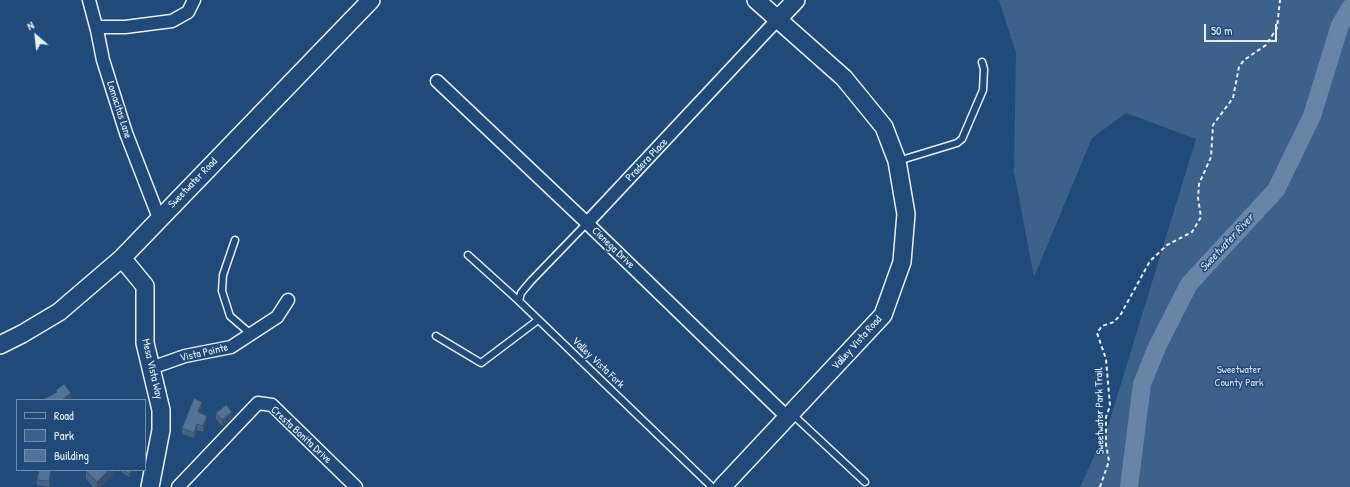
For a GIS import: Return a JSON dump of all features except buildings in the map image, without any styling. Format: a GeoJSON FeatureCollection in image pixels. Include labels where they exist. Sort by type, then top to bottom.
{"type":"FeatureCollection","features":[{"type":"Feature","properties":{"kind":"street","name":"Lomacitas Lane"},"geometry":{"type":"LineString","coordinates":[[89,0],[97,27],[103,60],[124,126],[159,218]]}},
{"type":"Feature","properties":{"kind":"street"},"geometry":{"type":"LineString","coordinates":[[97,27],[125,27],[172,21],[188,12],[194,0]]}},
{"type":"Feature","properties":{"kind":"street","name":"Sweetwater Road"},"geometry":{"type":"LineString","coordinates":[[0,345],[22,334],[58,312],[122,258],[371,0]]}},
{"type":"Feature","properties":{"kind":"street","name":"Valley Vista Road"},"geometry":{"type":"LineString","coordinates":[[722,487],[883,316],[902,262],[906,214],[897,161],[884,127],[844,78],[756,0]]}},
{"type":"Feature","properties":{"kind":"street"},"geometry":{"type":"LineString","coordinates":[[777,20],[796,0]]}},
{"type":"Feature","properties":{"kind":"street","name":"Pradera Place"},"geometry":{"type":"LineString","coordinates":[[587,223],[777,20]]}},
{"type":"Feature","properties":{"kind":"street","name":"Cienega Drive"},"geometry":{"type":"LineString","coordinates":[[437,81],[789,415]]}},
{"type":"Feature","properties":{"kind":"street","name":"Mesa Vista Way"},"geometry":{"type":"LineString","coordinates":[[122,258],[145,286],[144,343],[161,410],[161,430],[150,487]]}},
{"type":"Feature","properties":{"kind":"street","name":"Vista Pointe"},"geometry":{"type":"LineString","coordinates":[[151,368],[185,356],[231,347],[252,335],[276,317],[288,300]]}},
{"type":"Feature","properties":{"kind":"street","name":"Cresta Bonita Drive"},"geometry":{"type":"LineString","coordinates":[[178,487],[258,403],[272,405],[356,487]]}},
{"type":"Feature","properties":{"kind":"lane"},"geometry":{"type":"LineString","coordinates":[[897,161],[957,143],[962,139],[983,90],[982,62]]}},
{"type":"Feature","properties":{"kind":"lane","name":"Pradera Place"},"geometry":{"type":"LineString","coordinates":[[519,301],[521,293],[531,281],[587,223]]}},
{"type":"Feature","properties":{"kind":"lane"},"geometry":{"type":"LineString","coordinates":[[235,240],[223,275],[222,291],[230,316],[252,335]]}},
{"type":"Feature","properties":{"kind":"lane","name":"Valley Vista Fork"},"geometry":{"type":"LineString","coordinates":[[468,255],[519,301],[712,487]]}},
{"type":"Feature","properties":{"kind":"lane"},"geometry":{"type":"LineString","coordinates":[[436,336],[481,363],[538,320]]}},
{"type":"Feature","properties":{"kind":"lane"},"geometry":{"type":"LineString","coordinates":[[789,415],[865,482]]}},
{"type":"Feature","properties":{"kind":"path","name":"Sweetwater Park Trail"},"geometry":{"type":"LineString","coordinates":[[1100,487],[1109,461],[1106,445],[1106,417],[1110,406],[1106,359],[1097,333],[1102,326],[1114,322],[1121,314],[1150,261],[1167,245],[1192,232],[1201,217],[1198,198],[1199,184],[1211,157],[1213,125],[1233,98],[1239,67],[1244,60],[1266,45],[1278,28],[1280,0]]}},
{"type":"Feature","properties":{"kind":"green space","name":"Sweetwater County Park"},"geometry":{"type":"Polygon","coordinates":[[[999,0],[1350,0],[1350,487],[1080,487],[1108,426],[1196,139],[1126,113],[1092,138],[1034,277],[1014,172],[1016,53],[999,0]]]}},
{"type":"Feature","properties":{"kind":"waterway","name":"Sweetwater River"},"geometry":{"type":"LineString","coordinates":[[1129,487],[1142,384],[1157,347],[1189,284],[1276,190],[1312,116],[1340,25],[1350,8]]}}]}
